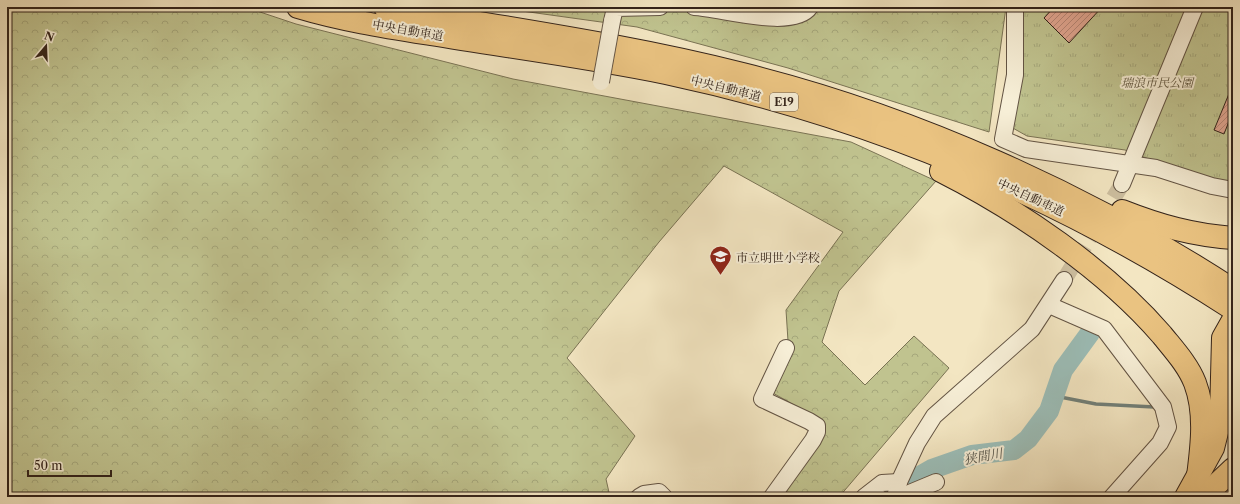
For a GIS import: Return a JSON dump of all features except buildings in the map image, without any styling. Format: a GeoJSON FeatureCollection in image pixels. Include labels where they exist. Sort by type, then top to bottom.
{"type":"FeatureCollection","features":[{"type":"Feature","properties":{"kind":"highway","name":"中央自動車道"},"geometry":{"type":"LineString","coordinates":[[298,7],[384,26],[665,73],[720,86],[847,121],[930,152],[1046,203],[1109,235],[1154,261],[1232,316]]}},
{"type":"Feature","properties":{"kind":"highway","name":"中央自動車道"},"geometry":{"type":"LineString","coordinates":[[385,7],[538,32],[742,74],[815,95],[917,129],[1036,181],[1115,219],[1164,247],[1233,290]]}},
{"type":"Feature","properties":{"kind":"highway"},"geometry":{"type":"LineString","coordinates":[[720,86],[729,96],[816,121],[917,159],[978,190],[1070,251],[1119,291],[1152,323],[1179,355],[1194,382],[1199,399],[1203,440],[1198,476]]}},
{"type":"Feature","properties":{"kind":"highway"},"geometry":{"type":"LineString","coordinates":[[917,129],[978,145],[1007,156],[1123,211],[1169,228],[1199,235],[1233,238]]}},
{"type":"Feature","properties":{"kind":"highway"},"geometry":{"type":"LineString","coordinates":[[1186,497],[1213,448],[1221,416],[1223,338],[1232,316]]}},
{"type":"Feature","properties":{"kind":"highway"},"geometry":{"type":"LineString","coordinates":[[1208,497],[1215,486],[1233,469]]}},
{"type":"Feature","properties":{"kind":"street"},"geometry":{"type":"LineString","coordinates":[[601,82],[615,8],[660,7]]}},
{"type":"Feature","properties":{"kind":"street"},"geometry":{"type":"LineString","coordinates":[[694,7],[772,18],[796,17],[810,7]]}},
{"type":"Feature","properties":{"kind":"street"},"geometry":{"type":"LineString","coordinates":[[1015,7],[1015,75],[1003,139],[1026,149],[1130,166],[1156,168],[1212,186],[1233,190]]}},
{"type":"Feature","properties":{"kind":"street"},"geometry":{"type":"LineString","coordinates":[[1122,184],[1195,7]]}},
{"type":"Feature","properties":{"kind":"street"},"geometry":{"type":"LineString","coordinates":[[898,492],[917,443],[934,416],[1032,329],[1064,280]]}},
{"type":"Feature","properties":{"kind":"street"},"geometry":{"type":"LineString","coordinates":[[1049,305],[1104,329],[1164,407],[1168,427],[1160,443],[1112,497]]}},
{"type":"Feature","properties":{"kind":"street"},"geometry":{"type":"LineString","coordinates":[[772,497],[814,440],[817,432],[817,426],[809,421],[762,399],[786,348]]}},
{"type":"Feature","properties":{"kind":"street"},"geometry":{"type":"LineString","coordinates":[[864,497],[882,483],[898,492],[936,482]]}},
{"type":"Feature","properties":{"kind":"street"},"geometry":{"type":"LineString","coordinates":[[639,497],[644,494],[659,492],[664,497]]}},
{"type":"Feature","properties":{"kind":"green space"},"geometry":{"type":"Polygon","coordinates":[[[7,7],[245,7],[296,24],[513,79],[851,142],[936,181],[839,291],[822,342],[865,385],[914,336],[949,368],[839,497],[763,497],[823,421],[762,387],[788,341],[786,310],[843,232],[724,166],[659,242],[567,358],[635,436],[606,479],[610,497],[7,497],[7,7]]]}},
{"type":"Feature","properties":{"kind":"green space"},"geometry":{"type":"Polygon","coordinates":[[[493,7],[1006,7],[989,132],[788,68],[637,27],[493,7]]]}},
{"type":"Feature","properties":{"kind":"green space","name":"瑞浪市民公園"},"geometry":{"type":"Polygon","coordinates":[[[1023,7],[1233,7],[1233,187],[1215,184],[1125,150],[1027,136],[1011,127],[1023,7]]]}},
{"type":"Feature","properties":{"kind":"waterway","name":"狭間川"},"geometry":{"type":"LineString","coordinates":[[892,497],[918,477],[932,469],[972,455],[1014,450],[1028,439],[1049,411],[1063,370],[1090,333]]}},
{"type":"Feature","properties":{"kind":"waterway"},"geometry":{"type":"LineString","coordinates":[[1055,396],[1096,404],[1154,407]]}},
{"type":"Feature","properties":{"kind":"tunnel"},"geometry":{"type":"LineString","coordinates":[[1064,280],[1122,184]]}},
{"type":"Feature","properties":{"kind":"place","name":"市立明世小学校"},"geometry":{"type":"Point","coordinates":[721,276]}}]}
